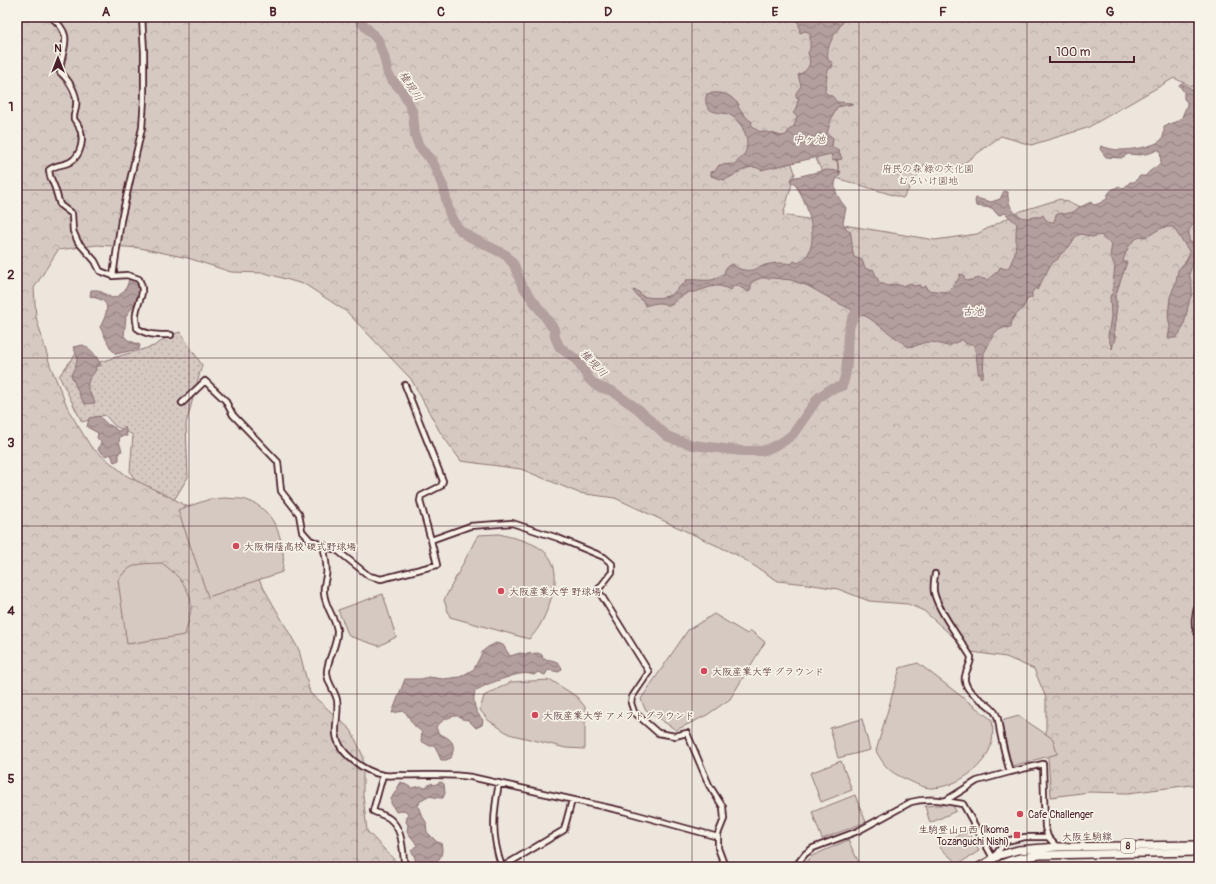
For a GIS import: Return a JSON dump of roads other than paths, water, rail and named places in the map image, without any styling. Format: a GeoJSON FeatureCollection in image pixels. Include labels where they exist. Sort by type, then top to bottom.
{"type":"FeatureCollection","features":[{"type":"Feature","properties":{"kind":"main road","name":"大阪生駒線"},"geometry":{"type":"LineString","coordinates":[[979,867],[993,858],[1018,850],[1057,847],[1199,845]]}},
{"type":"Feature","properties":{"kind":"main road","name":"大阪生駒線"},"geometry":{"type":"LineString","coordinates":[[996,867],[1004,862],[1040,855],[1199,852]]}},
{"type":"Feature","properties":{"kind":"street"},"geometry":{"type":"LineString","coordinates":[[51,17],[58,22],[65,34],[65,49],[60,72],[65,76],[74,92],[76,107],[73,116],[81,133],[81,146],[74,159],[68,163],[54,166],[49,170],[60,205],[72,214],[73,231],[78,242],[95,261],[100,271],[113,276],[127,275],[139,279],[142,285],[140,302],[136,315],[137,328],[154,336],[171,335]]}},
{"type":"Feature","properties":{"kind":"street"},"geometry":{"type":"LineString","coordinates":[[113,276],[121,220],[142,128],[144,98],[142,17]]}},
{"type":"Feature","properties":{"kind":"street"},"geometry":{"type":"LineString","coordinates":[[182,403],[205,381],[225,400],[233,415],[278,462],[280,491],[299,514],[302,531],[310,540],[338,551],[369,576],[381,579],[437,565],[432,540],[420,501],[421,496],[441,486],[443,481],[405,385]]}},
{"type":"Feature","properties":{"kind":"street"},"geometry":{"type":"LineString","coordinates":[[432,540],[470,526],[512,523],[558,538],[604,557],[612,564],[612,572],[598,590],[649,672],[632,697],[631,703],[634,712],[658,733],[675,736],[687,733],[709,785],[723,807],[724,819],[718,837],[718,848],[724,867]]}},
{"type":"Feature","properties":{"kind":"street"},"geometry":{"type":"LineString","coordinates":[[323,546],[327,575],[324,585],[324,592],[326,604],[337,631],[336,644],[328,664],[327,672],[328,679],[337,700],[336,734],[338,743],[348,756],[365,768],[383,775],[460,775],[623,811],[718,837]]}},
{"type":"Feature","properties":{"kind":"street"},"geometry":{"type":"LineString","coordinates":[[935,574],[934,592],[936,599],[944,615],[971,657],[971,663],[965,676],[969,691],[980,699],[996,715],[1010,772]]}},
{"type":"Feature","properties":{"kind":"street"},"geometry":{"type":"LineString","coordinates":[[1199,602],[1195,617],[1196,631],[1199,635]]}},
{"type":"Feature","properties":{"kind":"street"},"geometry":{"type":"LineString","coordinates":[[945,801],[977,781],[1043,764],[1045,827],[1048,837],[1057,847]]}},
{"type":"Feature","properties":{"kind":"street"},"geometry":{"type":"LineString","coordinates":[[383,775],[373,811],[389,819],[397,827],[401,836],[405,867]]}},
{"type":"Feature","properties":{"kind":"street"},"geometry":{"type":"LineString","coordinates":[[499,783],[494,810],[494,838],[502,867],[564,830],[572,800]]}},
{"type":"Feature","properties":{"kind":"street"},"geometry":{"type":"LineString","coordinates":[[795,867],[805,854],[813,848],[858,830],[911,802],[919,800],[931,799],[963,804],[993,858],[1006,841],[1025,837],[1048,837]]}},
{"type":"Feature","properties":{"kind":"street"},"geometry":{"type":"LineString","coordinates":[[1022,858],[1029,867]]}},
{"type":"Feature","properties":{"kind":"water","name":"中ヶ池"},"geometry":{"type":"Polygon","coordinates":[[[794,17],[815,17],[820,21],[829,20],[835,23],[839,18],[846,17],[828,48],[828,60],[833,63],[832,67],[828,70],[825,93],[832,96],[837,102],[853,104],[837,107],[827,133],[833,138],[832,147],[839,151],[842,159],[833,161],[831,154],[761,170],[752,167],[724,180],[711,176],[711,172],[715,171],[719,165],[734,164],[740,159],[745,153],[747,142],[742,126],[734,118],[728,114],[714,112],[709,109],[706,102],[707,94],[720,93],[732,98],[739,104],[738,107],[758,131],[781,136],[786,135],[794,126],[797,117],[793,113],[799,98],[796,97],[796,93],[801,86],[798,75],[805,71],[809,66],[810,60],[808,53],[810,49],[810,33],[805,31],[800,33],[799,24],[794,17]]]}},
{"type":"Feature","properties":{"kind":"water","name":"古池"},"geometry":{"type":"Polygon","coordinates":[[[1181,83],[1192,89],[1198,101],[1199,209],[1196,221],[1189,230],[1189,241],[1198,246],[1197,262],[1193,266],[1190,273],[1192,294],[1182,330],[1176,338],[1168,338],[1170,327],[1168,316],[1170,297],[1176,282],[1178,270],[1189,256],[1189,251],[1173,227],[1163,228],[1149,236],[1136,239],[1127,251],[1123,262],[1127,262],[1115,297],[1117,306],[1114,330],[1115,338],[1112,349],[1108,336],[1111,316],[1110,296],[1113,292],[1115,266],[1110,256],[1112,244],[1105,240],[1101,235],[1092,237],[1081,234],[1076,236],[1069,247],[1051,264],[1037,290],[1036,288],[1032,292],[1032,298],[1027,299],[1023,308],[1012,319],[1011,327],[1003,328],[995,332],[984,353],[983,376],[981,378],[978,372],[976,353],[973,344],[966,344],[963,340],[961,340],[949,346],[930,342],[909,347],[869,318],[808,286],[791,280],[761,278],[751,282],[749,292],[738,286],[733,286],[731,290],[720,286],[715,286],[696,292],[688,292],[675,301],[672,305],[659,303],[645,306],[643,301],[635,294],[633,290],[639,292],[642,296],[660,298],[672,294],[680,286],[685,284],[686,280],[715,279],[724,274],[727,267],[731,264],[743,270],[750,270],[765,265],[781,263],[791,264],[794,261],[798,263],[805,258],[810,250],[812,231],[808,211],[801,194],[794,183],[790,183],[792,178],[826,170],[841,171],[836,180],[835,187],[837,195],[846,208],[843,223],[848,231],[850,231],[854,257],[862,260],[865,268],[870,270],[873,269],[879,282],[888,286],[895,284],[902,286],[911,283],[913,286],[920,285],[920,288],[926,286],[927,290],[945,292],[949,291],[959,278],[960,274],[964,275],[964,278],[967,281],[980,278],[987,280],[999,270],[1000,267],[1005,269],[1009,267],[1015,252],[1017,224],[1005,213],[1000,215],[997,214],[992,208],[976,206],[976,198],[991,202],[1000,199],[1004,191],[1008,192],[1010,206],[1019,216],[1028,218],[1040,217],[1043,215],[1047,221],[1050,222],[1054,222],[1056,215],[1074,212],[1078,208],[1091,202],[1093,205],[1107,199],[1108,194],[1113,189],[1120,186],[1123,189],[1130,182],[1134,182],[1140,176],[1146,176],[1159,165],[1161,163],[1160,150],[1140,155],[1128,154],[1121,158],[1106,157],[1100,149],[1101,146],[1124,150],[1142,148],[1159,142],[1163,136],[1164,126],[1179,121],[1187,105],[1187,102],[1184,99],[1184,92],[1179,85],[1181,83]]]}},
{"type":"Feature","properties":{"kind":"water"},"geometry":{"type":"Polygon","coordinates":[[[129,279],[136,280],[139,284],[138,299],[126,316],[124,336],[128,340],[140,345],[139,349],[116,354],[111,349],[100,327],[106,313],[106,304],[102,300],[90,296],[91,290],[98,290],[112,298],[116,297],[124,292],[129,279]]]}},
{"type":"Feature","properties":{"kind":"water"},"geometry":{"type":"Polygon","coordinates":[[[83,345],[92,351],[101,365],[95,367],[96,370],[88,382],[88,388],[95,403],[85,404],[71,375],[77,361],[73,347],[83,345]]]}},
{"type":"Feature","properties":{"kind":"water"},"geometry":{"type":"Polygon","coordinates":[[[99,416],[108,425],[116,430],[119,431],[125,427],[127,436],[121,436],[120,438],[119,442],[122,451],[119,452],[119,460],[114,462],[111,454],[106,456],[98,450],[101,442],[97,438],[98,433],[87,427],[89,418],[99,416]]]}},
{"type":"Feature","properties":{"kind":"water"},"geometry":{"type":"Polygon","coordinates":[[[496,643],[503,645],[510,656],[520,653],[538,653],[542,655],[543,659],[557,662],[562,669],[559,672],[548,670],[545,675],[538,672],[534,675],[518,674],[491,683],[475,691],[474,703],[478,714],[483,720],[482,725],[476,728],[468,720],[462,719],[460,716],[450,717],[441,722],[436,727],[438,733],[452,742],[453,753],[451,758],[441,760],[435,746],[430,746],[421,741],[421,732],[404,711],[392,713],[405,679],[421,679],[429,677],[443,679],[460,677],[474,669],[483,651],[496,643]]]}},
{"type":"Feature","properties":{"kind":"water"},"geometry":{"type":"Polygon","coordinates":[[[401,782],[412,788],[421,786],[424,788],[432,783],[434,785],[441,782],[444,784],[445,793],[443,798],[428,796],[421,800],[418,806],[426,822],[427,832],[437,842],[441,843],[442,854],[432,867],[415,867],[415,860],[411,850],[417,846],[407,831],[408,825],[406,822],[408,813],[404,810],[396,812],[391,803],[391,799],[401,782]]]}},
{"type":"Feature","properties":{"kind":"waterway","name":"権現川"},"geometry":{"type":"LineString","coordinates":[[358,17],[378,40],[384,56],[388,74],[402,91],[408,102],[413,113],[415,136],[419,146],[432,161],[436,169],[453,221],[461,231],[470,237],[506,255],[514,265],[522,285],[554,329],[555,337],[560,348],[576,359],[589,379],[599,387],[612,391],[638,409],[667,436],[693,445],[741,451],[761,451],[784,441],[793,434],[818,398],[829,390],[842,386],[847,368],[847,341],[849,328],[858,310]]}},
{"type":"Feature","properties":{"kind":"waterway"},"geometry":{"type":"LineString","coordinates":[[837,159],[839,173]]}},
{"type":"Feature","properties":{"kind":"place","name":"大阪桐蔭高校 硬式野球場"},"geometry":{"type":"Point","coordinates":[236,546]}},
{"type":"Feature","properties":{"kind":"place","name":"大阪産業大学 野球場"},"geometry":{"type":"Point","coordinates":[501,591]}},
{"type":"Feature","properties":{"kind":"place","name":"大阪産業大学 グラウンド"},"geometry":{"type":"Point","coordinates":[704,671]}},
{"type":"Feature","properties":{"kind":"place","name":"大阪産業大学 アメフトグラウンド"},"geometry":{"type":"Point","coordinates":[535,715]}},
{"type":"Feature","properties":{"kind":"place","name":"Cafe Challenger"},"geometry":{"type":"Point","coordinates":[1020,814]}},
{"type":"Feature","properties":{"kind":"place","name":"生駒登山口西 (Ikoma Tozanguchi Nishi)"},"geometry":{"type":"Point","coordinates":[1017,835]}},
{"type":"Feature","properties":{"kind":"park label","name":"府民の森 緑の文化園 むろいけ園地"},"geometry":{"type":"Point","coordinates":[928,174]}}]}
